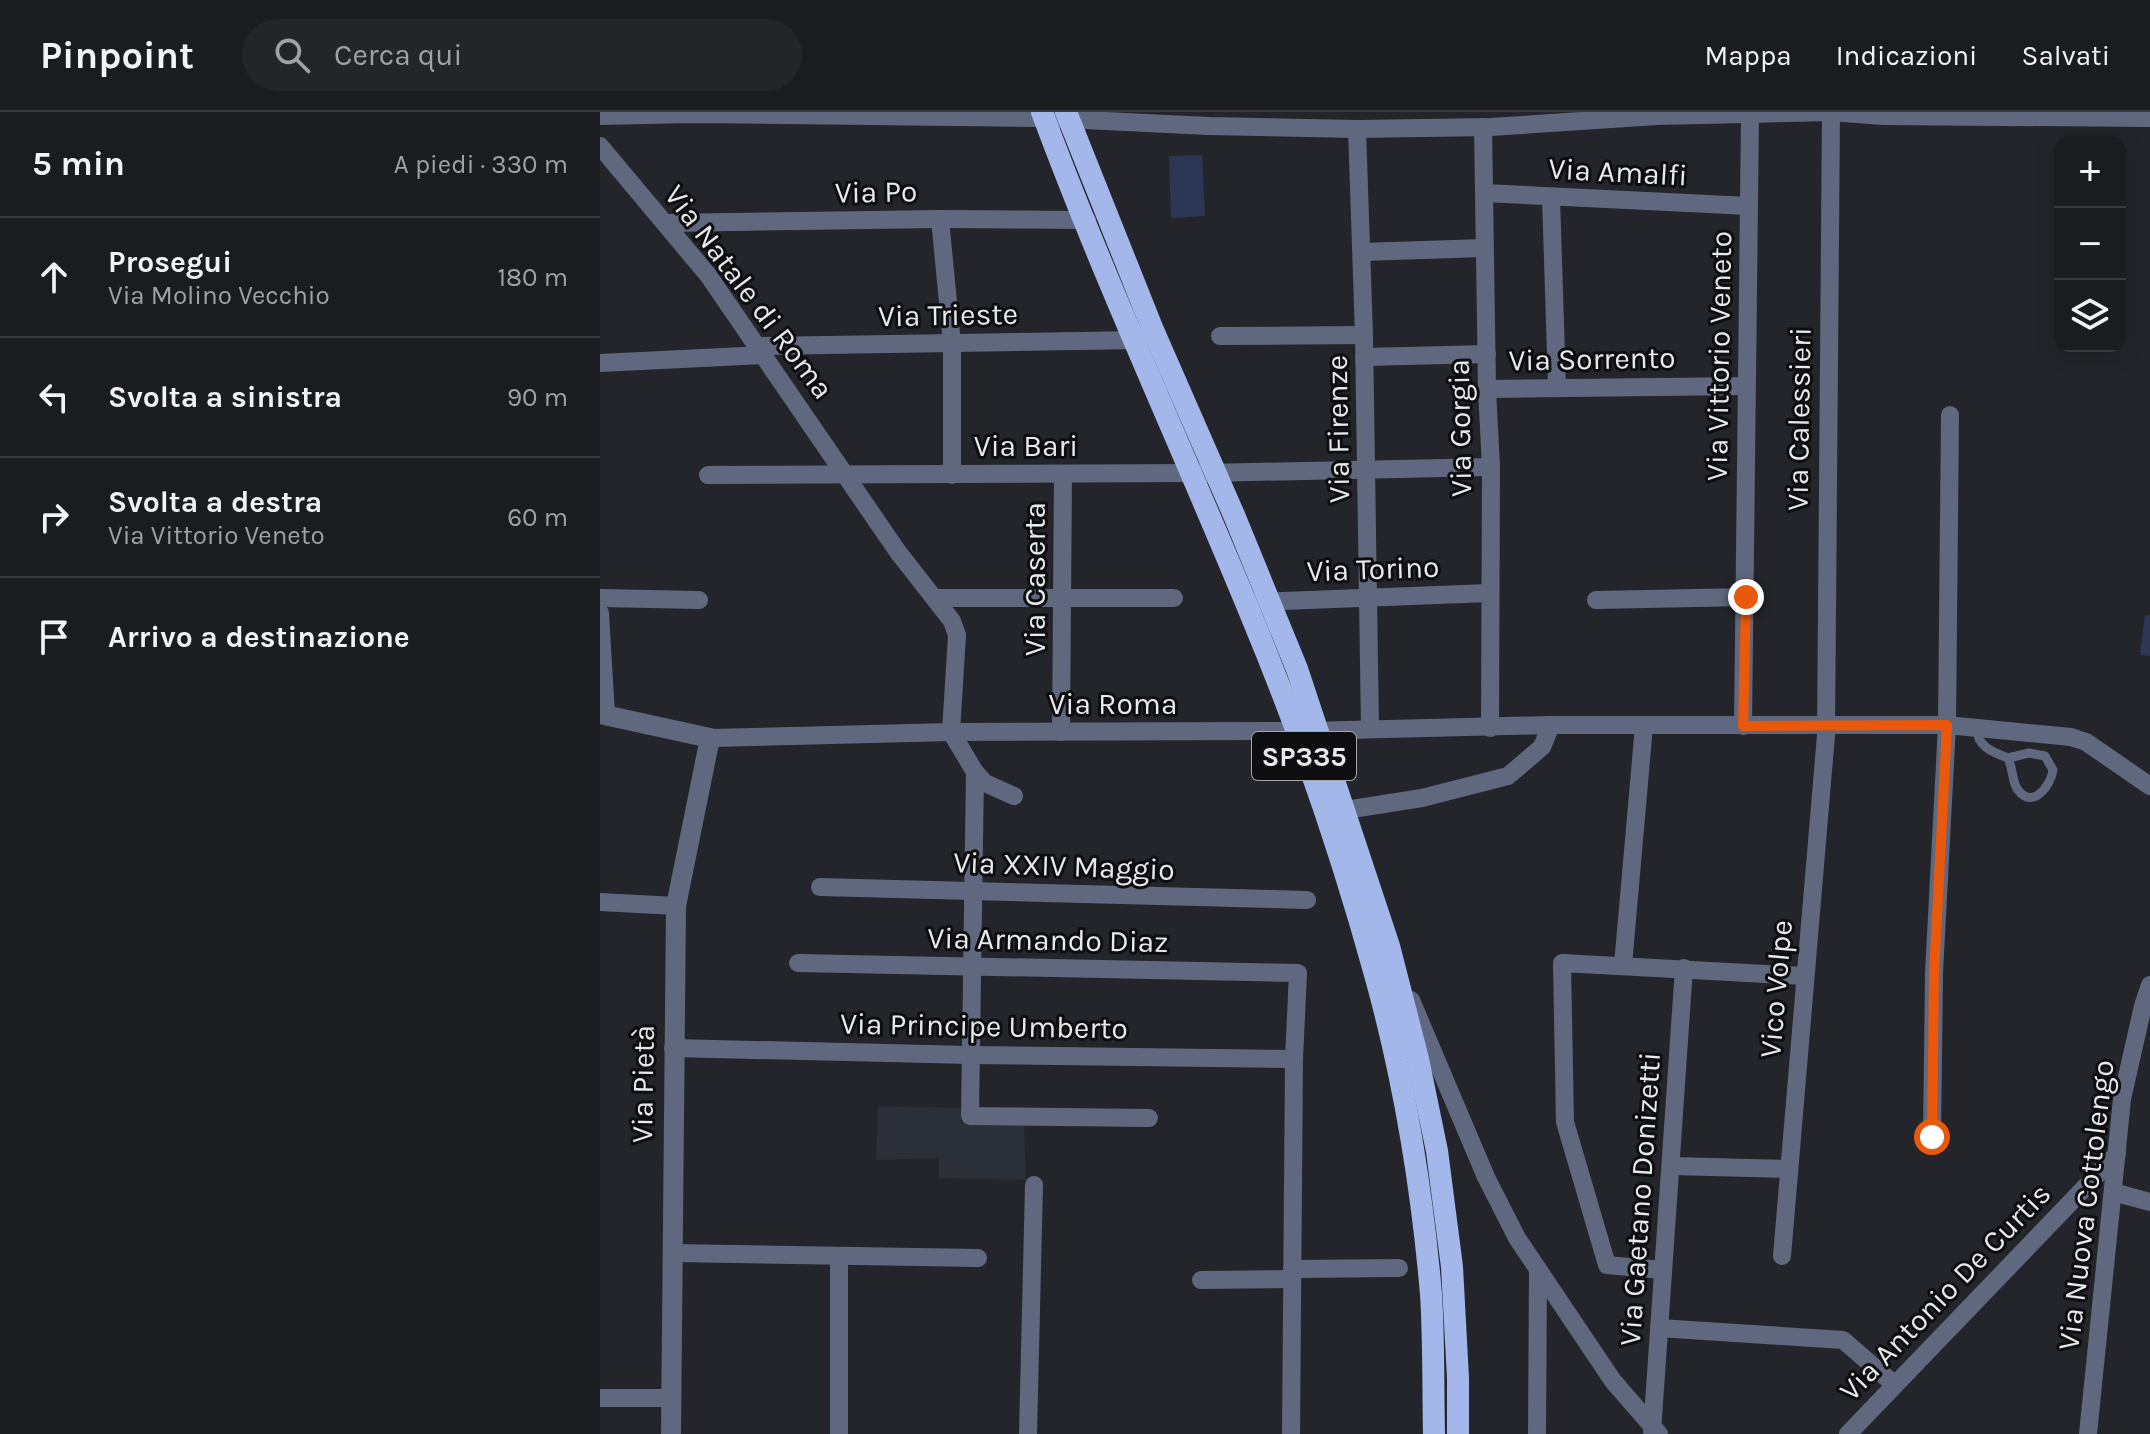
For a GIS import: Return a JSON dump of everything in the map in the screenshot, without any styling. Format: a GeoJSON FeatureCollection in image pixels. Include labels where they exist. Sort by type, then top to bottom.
{"type":"FeatureCollection","features":[{"type":"Feature","properties":{"kind":"highway","name":"SP335"},"geometry":{"type":"LineString","coordinates":[[1066,112],[1153,330],[1297,669],[1389,946],[1418,1059],[1437,1151],[1452,1267],[1458,1434]]}},
{"type":"Feature","properties":{"kind":"highway","name":"SP335"},"geometry":{"type":"LineString","coordinates":[[1042,114],[1071,190],[1253,619],[1311,777],[1376,980],[1418,1186],[1431,1296],[1434,1434]]}},
{"type":"Feature","properties":{"kind":"street","name":"Via Calessieri"},"geometry":{"type":"LineString","coordinates":[[1825,727],[1831,112]]}},
{"type":"Feature","properties":{"kind":"street"},"geometry":{"type":"LineString","coordinates":[[600,116],[692,113],[1042,114],[1336,120],[1357,129],[1426,120],[1488,122],[1710,113],[2150,118]]}},
{"type":"Feature","properties":{"kind":"street"},"geometry":{"type":"LineString","coordinates":[[1042,114],[1140,340],[1206,473],[1431,1052],[1474,1149],[1517,1238],[1613,1381],[1654,1432]]}},
{"type":"Feature","properties":{"kind":"street","name":"Via Vittorio Veneto"},"geometry":{"type":"LineString","coordinates":[[1743,726],[1750,115]]}},
{"type":"Feature","properties":{"kind":"street","name":"Via Gorgia"},"geometry":{"type":"LineString","coordinates":[[1488,122],[1484,248],[1491,467],[1490,728]]}},
{"type":"Feature","properties":{"kind":"street","name":"Via Firenze"},"geometry":{"type":"LineString","coordinates":[[1357,129],[1367,469],[1370,729]]}},
{"type":"Feature","properties":{"kind":"street","name":"Via Natale di Roma"},"geometry":{"type":"LineString","coordinates":[[600,146],[708,275],[898,552],[952,621],[957,635],[951,732]]}},
{"type":"Feature","properties":{"kind":"street","name":"Via Amalfi"},"geometry":{"type":"LineString","coordinates":[[1485,193],[1749,206]]}},
{"type":"Feature","properties":{"kind":"street"},"geometry":{"type":"LineString","coordinates":[[1551,197],[1557,386]]}},
{"type":"Feature","properties":{"kind":"street"},"geometry":{"type":"LineString","coordinates":[[940,219],[952,344],[952,475]]}},
{"type":"Feature","properties":{"kind":"street","name":"Via Po"},"geometry":{"type":"LineString","coordinates":[[666,223],[1087,220]]}},
{"type":"Feature","properties":{"kind":"street"},"geometry":{"type":"LineString","coordinates":[[1362,252],[1484,248]]}},
{"type":"Feature","properties":{"kind":"street"},"geometry":{"type":"LineString","coordinates":[[1220,336],[1364,335]]}},
{"type":"Feature","properties":{"kind":"street","name":"Via Trieste"},"geometry":{"type":"LineString","coordinates":[[600,363],[760,351],[1140,340]]}},
{"type":"Feature","properties":{"kind":"street"},"geometry":{"type":"LineString","coordinates":[[1364,357],[1487,354]]}},
{"type":"Feature","properties":{"kind":"street","name":"Via Sorrento"},"geometry":{"type":"LineString","coordinates":[[1487,389],[1746,386]]}},
{"type":"Feature","properties":{"kind":"street"},"geometry":{"type":"LineString","coordinates":[[1932,1137],[1934,973],[1947,725],[1950,415]]}},
{"type":"Feature","properties":{"kind":"street","name":"Via Bari"},"geometry":{"type":"LineString","coordinates":[[847,476],[1491,467]]}},
{"type":"Feature","properties":{"kind":"street","name":"Via Caserta"},"geometry":{"type":"LineString","coordinates":[[1061,732],[1063,474]]}},
{"type":"Feature","properties":{"kind":"street"},"geometry":{"type":"LineString","coordinates":[[708,475],[847,476]]}},
{"type":"Feature","properties":{"kind":"street","name":"Via Torino"},"geometry":{"type":"LineString","coordinates":[[1258,602],[1489,593]]}},
{"type":"Feature","properties":{"kind":"street"},"geometry":{"type":"LineString","coordinates":[[1596,600],[1746,597]]}},
{"type":"Feature","properties":{"kind":"street"},"geometry":{"type":"LineString","coordinates":[[600,598],[699,600]]}},
{"type":"Feature","properties":{"kind":"street"},"geometry":{"type":"LineString","coordinates":[[936,598],[1174,598]]}},
{"type":"Feature","properties":{"kind":"street"},"geometry":{"type":"LineString","coordinates":[[600,613],[603,715],[710,738]]}},
{"type":"Feature","properties":{"kind":"street"},"geometry":{"type":"LineString","coordinates":[[1339,811],[1422,798],[1508,776],[1542,747],[1551,725]]}},
{"type":"Feature","properties":{"kind":"street","name":"Via Roma"},"geometry":{"type":"LineString","coordinates":[[710,738],[1551,725],[1947,725],[2046,733],[2086,742],[2150,786]]}},
{"type":"Feature","properties":{"kind":"street"},"geometry":{"type":"LineString","coordinates":[[1623,965],[1644,726]]}},
{"type":"Feature","properties":{"kind":"street","name":"Vico Volpe"},"geometry":{"type":"LineString","coordinates":[[1782,1256],[1804,976],[1818,844],[1825,727]]}},
{"type":"Feature","properties":{"kind":"street"},"geometry":{"type":"LineString","coordinates":[[951,732],[985,783],[1014,796]]}},
{"type":"Feature","properties":{"kind":"street","name":"Via Pietà"},"geometry":{"type":"LineString","coordinates":[[671,1434],[676,906],[710,738]]}},
{"type":"Feature","properties":{"kind":"street"},"geometry":{"type":"LineString","coordinates":[[975,772],[970,1116],[1149,1118]]}},
{"type":"Feature","properties":{"kind":"street","name":"Via XXIV Maggio"},"geometry":{"type":"LineString","coordinates":[[820,887],[1307,900]]}},
{"type":"Feature","properties":{"kind":"street"},"geometry":{"type":"LineString","coordinates":[[600,902],[676,906]]}},
{"type":"Feature","properties":{"kind":"street","name":"Via Armando Diaz"},"geometry":{"type":"LineString","coordinates":[[798,963],[1298,973],[1294,1059]]}},
{"type":"Feature","properties":{"kind":"street"},"geometry":{"type":"LineString","coordinates":[[1663,1270],[1607,1265],[1565,1122],[1562,963],[1804,976]]}},
{"type":"Feature","properties":{"kind":"street","name":"Via Gaetano Donizetti"},"geometry":{"type":"LineString","coordinates":[[1654,1432],[1684,968]]}},
{"type":"Feature","properties":{"kind":"street","name":"Via Nuova Cottolengo"},"geometry":{"type":"LineString","coordinates":[[2088,1434],[2122,1099],[2150,985]]}},
{"type":"Feature","properties":{"kind":"street","name":"Via Principe Umberto"},"geometry":{"type":"LineString","coordinates":[[673,1048],[1294,1059]]}},
{"type":"Feature","properties":{"kind":"street"},"geometry":{"type":"LineString","coordinates":[[1291,1434],[1294,1059]]}},
{"type":"Feature","properties":{"kind":"street","name":"Via Antonio De Curtis"},"geometry":{"type":"LineString","coordinates":[[1848,1434],[2117,1154]]}},
{"type":"Feature","properties":{"kind":"street"},"geometry":{"type":"LineString","coordinates":[[1671,1166],[1789,1169]]}},
{"type":"Feature","properties":{"kind":"street"},"geometry":{"type":"LineString","coordinates":[[1028,1434],[1034,1185]]}},
{"type":"Feature","properties":{"kind":"street"},"geometry":{"type":"LineString","coordinates":[[2113,1192],[2150,1202]]}},
{"type":"Feature","properties":{"kind":"street"},"geometry":{"type":"LineString","coordinates":[[672,1253],[978,1258]]}},
{"type":"Feature","properties":{"kind":"street"},"geometry":{"type":"LineString","coordinates":[[839,1256],[839,1434]]}},
{"type":"Feature","properties":{"kind":"street"},"geometry":{"type":"LineString","coordinates":[[1201,1280],[1399,1268]]}},
{"type":"Feature","properties":{"kind":"street"},"geometry":{"type":"LineString","coordinates":[[1537,1434],[1538,1270]]}},
{"type":"Feature","properties":{"kind":"street"},"geometry":{"type":"LineString","coordinates":[[1659,1328],[1843,1340],[1895,1385]]}},
{"type":"Feature","properties":{"kind":"street"},"geometry":{"type":"LineString","coordinates":[[600,1398],[671,1398]]}},
{"type":"Feature","properties":{"kind":"lane"},"geometry":{"type":"LineString","coordinates":[[1977,727],[1980,743],[1992,752],[2008,758],[2029,753],[2045,756],[2053,770],[2048,788],[2038,796],[2019,793],[2014,769],[2008,758]]}},
{"type":"Feature","properties":{"kind":"shaded area"},"geometry":{"type":"Polygon","coordinates":[[[1202,155],[1205,216],[1171,218],[1169,156],[1202,155]]]}},
{"type":"Feature","properties":{"kind":"shaded area"},"geometry":{"type":"Polygon","coordinates":[[[2145,615],[2150,615],[2150,656],[2140,655],[2145,615]]]}},
{"type":"Feature","properties":{"kind":"shaded area"},"geometry":{"type":"Polygon","coordinates":[[[878,1106],[960,1108],[962,1123],[1024,1125],[1026,1180],[939,1178],[939,1158],[876,1160],[878,1106]]]}},
{"type":"Feature","properties":{"kind":"route"},"geometry":{"type":"LineString","coordinates":[[1746,597],[1743,726],[1947,725],[1934,973],[1932,1137]]}}]}
